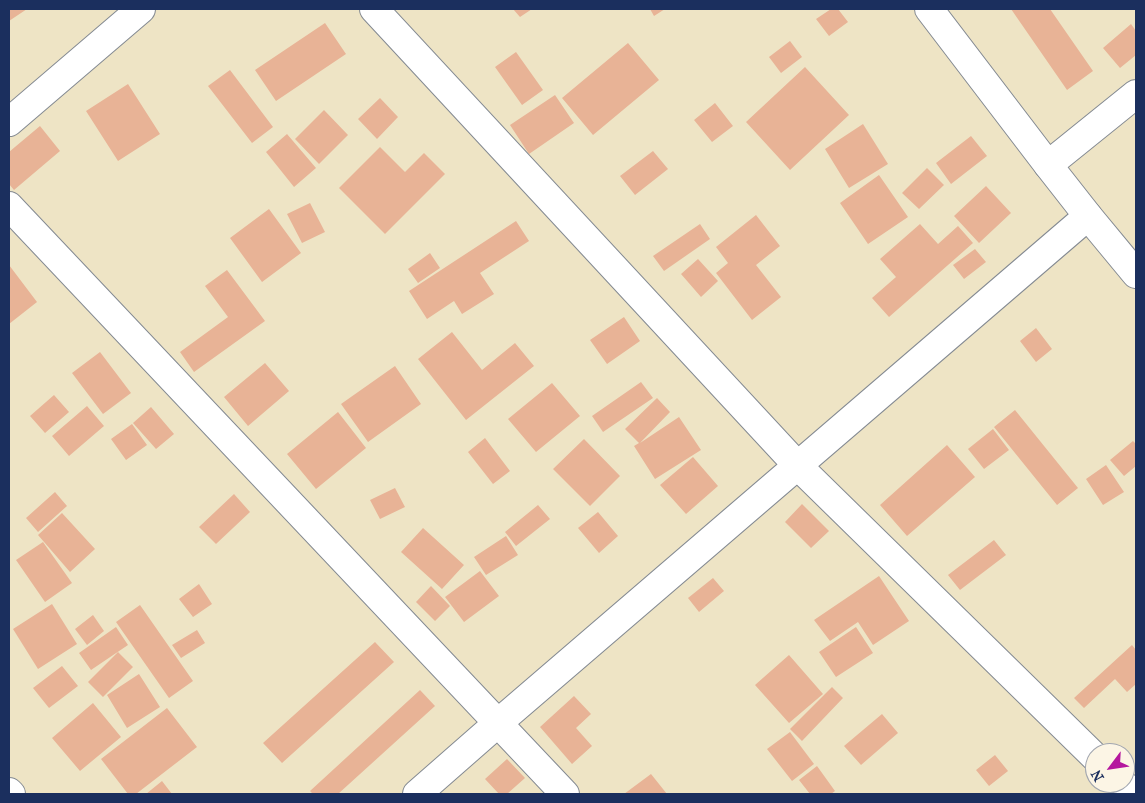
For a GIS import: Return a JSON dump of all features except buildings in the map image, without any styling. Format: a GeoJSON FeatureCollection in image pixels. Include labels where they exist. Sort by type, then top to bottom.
{"type":"FeatureCollection","features":[{"type":"Feature","properties":{"kind":"street"},"geometry":{"type":"LineString","coordinates":[[9,122],[141,9]]}},
{"type":"Feature","properties":{"kind":"street"},"geometry":{"type":"LineString","coordinates":[[374,9],[798,466],[1085,747]]}},
{"type":"Feature","properties":{"kind":"street"},"geometry":{"type":"LineString","coordinates":[[929,9],[1048,165],[1136,274]]}},
{"type":"Feature","properties":{"kind":"street"},"geometry":{"type":"LineString","coordinates":[[1048,165],[1136,94]]}},
{"type":"Feature","properties":{"kind":"street"},"geometry":{"type":"LineString","coordinates":[[9,206],[564,794]]}},
{"type":"Feature","properties":{"kind":"street"},"geometry":{"type":"LineString","coordinates":[[417,794],[1088,216]]}}]}
